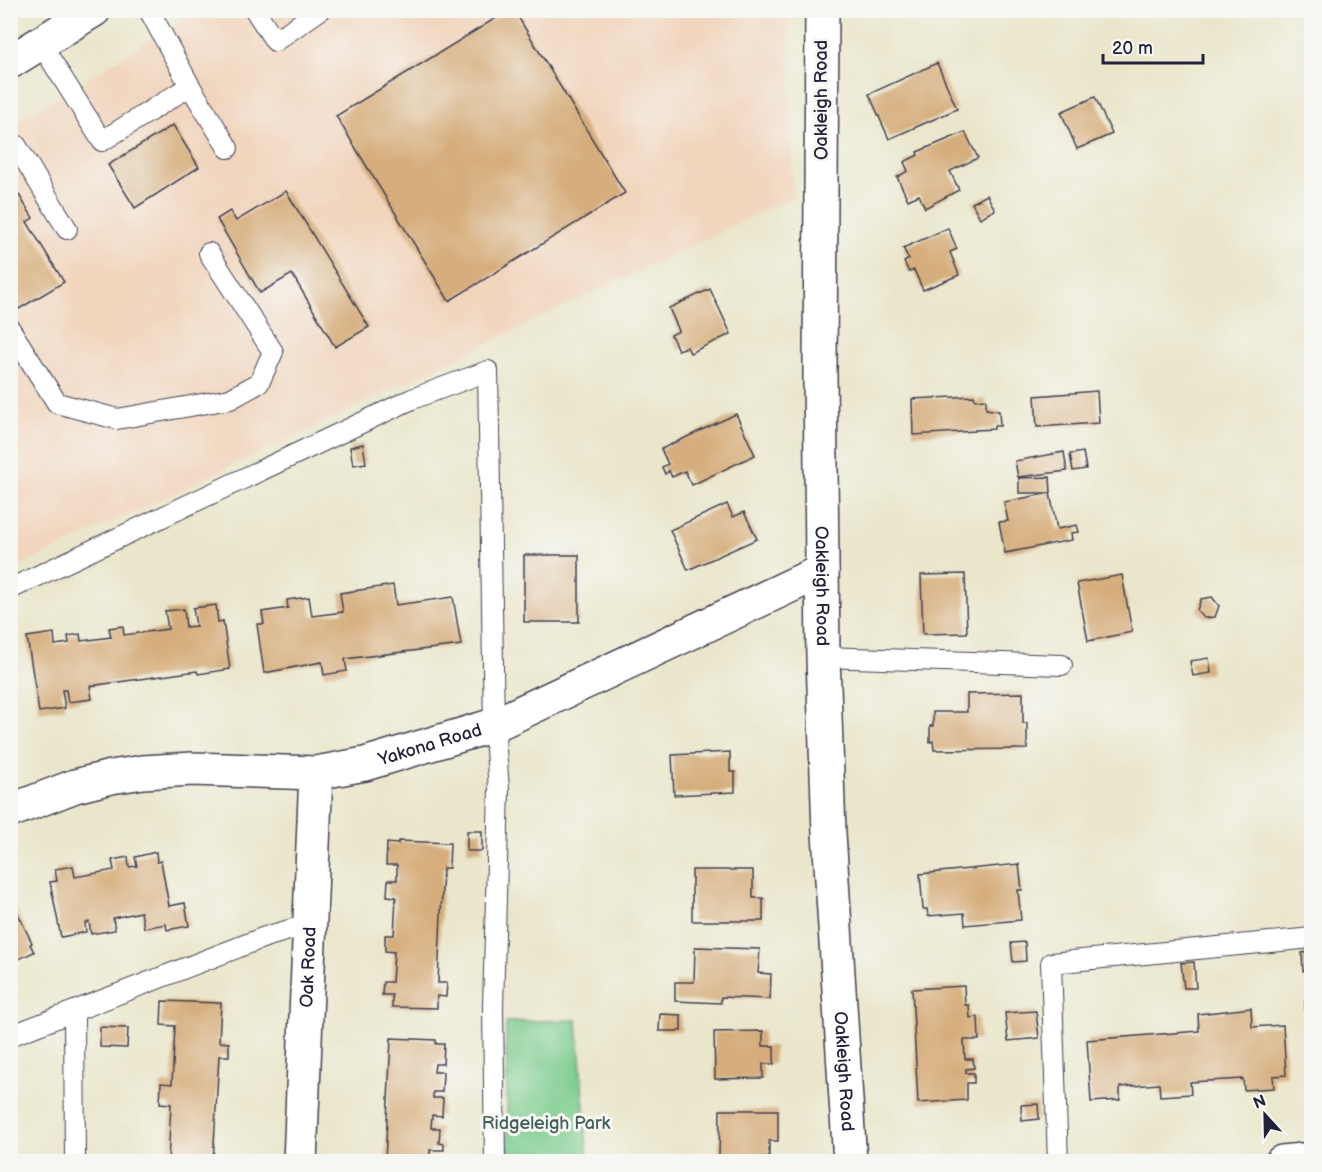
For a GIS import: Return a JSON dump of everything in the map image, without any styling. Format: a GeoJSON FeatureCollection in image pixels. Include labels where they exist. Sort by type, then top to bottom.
{"type":"FeatureCollection","features":[{"type":"Feature","properties":{"kind":"street"},"geometry":{"type":"LineString","coordinates":[[10,62],[94,10]]}},
{"type":"Feature","properties":{"kind":"street","name":"Oakleigh Road"},"geometry":{"type":"LineString","coordinates":[[822,10],[820,373],[823,657],[829,832],[850,1161]]}},
{"type":"Feature","properties":{"kind":"street","name":"Yakona Road"},"geometry":{"type":"LineString","coordinates":[[10,811],[75,786],[143,772],[192,769],[316,773],[365,764],[494,725],[822,571]]}},
{"type":"Feature","properties":{"kind":"street","name":"Oak Road"},"geometry":{"type":"LineString","coordinates":[[300,1161],[316,773]]}},
{"type":"Feature","properties":{"kind":"street"},"geometry":{"type":"LineString","coordinates":[[1282,1161],[1311,1159]]}},
{"type":"Feature","properties":{"kind":"lane"},"geometry":{"type":"LineString","coordinates":[[149,10],[190,86],[228,148]]}},
{"type":"Feature","properties":{"kind":"lane"},"geometry":{"type":"LineString","coordinates":[[255,10],[275,41],[320,10]]}},
{"type":"Feature","properties":{"kind":"lane"},"geometry":{"type":"LineString","coordinates":[[41,44],[102,141],[190,86]]}},
{"type":"Feature","properties":{"kind":"lane"},"geometry":{"type":"LineString","coordinates":[[12,144],[68,229]]}},
{"type":"Feature","properties":{"kind":"lane"},"geometry":{"type":"LineString","coordinates":[[10,329],[57,403],[117,419],[230,399],[259,383],[273,352],[209,253]]}},
{"type":"Feature","properties":{"kind":"lane"},"geometry":{"type":"LineString","coordinates":[[10,589],[412,399],[488,371],[494,725],[499,789],[493,1007],[495,1161]]}},
{"type":"Feature","properties":{"kind":"lane"},"geometry":{"type":"LineString","coordinates":[[823,657],[1062,665]]}},
{"type":"Feature","properties":{"kind":"lane"},"geometry":{"type":"LineString","coordinates":[[10,1036],[265,937],[310,924]]}},
{"type":"Feature","properties":{"kind":"lane"},"geometry":{"type":"LineString","coordinates":[[1058,1161],[1051,963],[1311,938]]}},
{"type":"Feature","properties":{"kind":"lane"},"geometry":{"type":"LineString","coordinates":[[74,1012],[75,1161]]}},
{"type":"Feature","properties":{"kind":"shaded area"},"geometry":{"type":"Polygon","coordinates":[[[197,11],[789,11],[793,197],[11,571],[11,125],[197,11]]]}},
{"type":"Feature","properties":{"kind":"green space","name":"Ridgeleigh Park"},"geometry":{"type":"Polygon","coordinates":[[[577,1020],[588,1161],[508,1161],[506,1022],[577,1020]]]}},
{"type":"Feature","properties":{"kind":"building"},"geometry":{"type":"Polygon","coordinates":[[[509,10],[514,10],[625,193],[449,301],[336,116],[509,10]]]}},
{"type":"Feature","properties":{"kind":"building"},"geometry":{"type":"Polygon","coordinates":[[[937,63],[957,109],[889,139],[869,94],[937,63]]]}},
{"type":"Feature","properties":{"kind":"building"},"geometry":{"type":"Polygon","coordinates":[[[1095,97],[1112,134],[1077,149],[1061,112],[1095,97]]]}},
{"type":"Feature","properties":{"kind":"building"},"geometry":{"type":"Polygon","coordinates":[[[173,125],[199,167],[135,208],[108,165],[173,125]]]}},
{"type":"Feature","properties":{"kind":"building"},"geometry":{"type":"Polygon","coordinates":[[[965,132],[978,158],[950,171],[959,190],[925,208],[919,195],[908,200],[897,177],[908,171],[904,162],[918,155],[917,152],[965,132]]]}},
{"type":"Feature","properties":{"kind":"building"},"geometry":{"type":"Polygon","coordinates":[[[286,191],[369,327],[335,347],[292,274],[260,293],[217,219],[230,211],[236,221],[286,191]]]}},
{"type":"Feature","properties":{"kind":"building"},"geometry":{"type":"Polygon","coordinates":[[[19,195],[33,218],[27,222],[64,282],[19,309],[10,295],[10,201],[19,195]]]}},
{"type":"Feature","properties":{"kind":"building"},"geometry":{"type":"Polygon","coordinates":[[[987,195],[995,210],[980,218],[972,203],[987,195]]]}},
{"type":"Feature","properties":{"kind":"building"},"geometry":{"type":"Polygon","coordinates":[[[948,228],[957,249],[950,252],[959,275],[923,290],[914,270],[909,272],[904,262],[909,259],[903,248],[948,228]]]}},
{"type":"Feature","properties":{"kind":"building"},"geometry":{"type":"Polygon","coordinates":[[[710,289],[731,334],[690,353],[687,347],[678,350],[671,335],[679,331],[669,308],[710,289]]]}},
{"type":"Feature","properties":{"kind":"building"},"geometry":{"type":"Polygon","coordinates":[[[1097,391],[1099,423],[1037,427],[1035,396],[1097,391]]]}},
{"type":"Feature","properties":{"kind":"building"},"geometry":{"type":"Polygon","coordinates":[[[974,396],[975,400],[986,399],[986,409],[999,411],[1000,426],[975,431],[913,435],[912,399],[974,396]]]}},
{"type":"Feature","properties":{"kind":"building"},"geometry":{"type":"Polygon","coordinates":[[[736,414],[755,455],[692,485],[685,471],[672,477],[669,471],[665,474],[662,467],[668,464],[661,449],[736,414]]]}},
{"type":"Feature","properties":{"kind":"building"},"geometry":{"type":"Polygon","coordinates":[[[363,444],[366,463],[353,465],[350,447],[363,444]]]}},
{"type":"Feature","properties":{"kind":"building"},"geometry":{"type":"Polygon","coordinates":[[[1064,452],[1067,471],[1018,477],[1015,461],[1064,452]]]}},
{"type":"Feature","properties":{"kind":"building"},"geometry":{"type":"Polygon","coordinates":[[[1083,452],[1086,469],[1073,471],[1070,454],[1083,452]]]}},
{"type":"Feature","properties":{"kind":"building"},"geometry":{"type":"Polygon","coordinates":[[[1050,477],[1051,493],[1019,493],[1019,478],[1050,477]]]}},
{"type":"Feature","properties":{"kind":"building"},"geometry":{"type":"Polygon","coordinates":[[[1050,493],[1057,529],[1077,525],[1079,532],[1071,533],[1072,540],[1005,553],[999,522],[1008,521],[1004,502],[1050,493]]]}},
{"type":"Feature","properties":{"kind":"building"},"geometry":{"type":"Polygon","coordinates":[[[727,504],[733,517],[744,512],[757,539],[688,570],[670,530],[727,504]]]}},
{"type":"Feature","properties":{"kind":"building"},"geometry":{"type":"Polygon","coordinates":[[[524,555],[579,555],[579,622],[524,622],[524,555]]]}},
{"type":"Feature","properties":{"kind":"building"},"geometry":{"type":"Polygon","coordinates":[[[965,574],[967,633],[923,634],[921,575],[965,574]]]}},
{"type":"Feature","properties":{"kind":"building"},"geometry":{"type":"Polygon","coordinates":[[[1122,575],[1132,632],[1088,641],[1077,583],[1122,575]]]}},
{"type":"Feature","properties":{"kind":"building"},"geometry":{"type":"Polygon","coordinates":[[[393,585],[396,605],[453,597],[461,645],[345,659],[347,671],[324,675],[322,662],[264,673],[257,624],[264,624],[262,612],[288,608],[287,600],[309,597],[312,616],[343,612],[340,593],[393,585]]]}},
{"type":"Feature","properties":{"kind":"building"},"geometry":{"type":"Polygon","coordinates":[[[1212,597],[1219,606],[1215,617],[1204,618],[1197,610],[1201,599],[1212,597]]]}},
{"type":"Feature","properties":{"kind":"building"},"geometry":{"type":"Polygon","coordinates":[[[216,605],[218,622],[223,621],[230,669],[198,674],[197,671],[90,686],[92,699],[68,702],[66,690],[62,690],[65,708],[39,712],[27,637],[54,633],[55,645],[69,643],[68,636],[80,634],[81,641],[111,637],[109,628],[123,626],[124,635],[168,629],[165,611],[184,609],[186,627],[196,626],[193,608],[216,605]]]}},
{"type":"Feature","properties":{"kind":"building"},"geometry":{"type":"Polygon","coordinates":[[[1209,658],[1211,673],[1193,676],[1190,661],[1209,658]]]}},
{"type":"Feature","properties":{"kind":"building"},"geometry":{"type":"Polygon","coordinates":[[[1023,693],[1023,723],[1027,723],[1027,749],[934,750],[933,741],[930,742],[933,712],[967,712],[967,694],[1023,693]]]}},
{"type":"Feature","properties":{"kind":"building"},"geometry":{"type":"Polygon","coordinates":[[[730,752],[730,772],[735,772],[735,792],[674,795],[672,755],[730,752]]]}},
{"type":"Feature","properties":{"kind":"building"},"geometry":{"type":"Polygon","coordinates":[[[467,831],[482,831],[482,851],[467,851],[467,831]]]}},
{"type":"Feature","properties":{"kind":"building"},"geometry":{"type":"Polygon","coordinates":[[[398,841],[450,843],[449,868],[443,868],[438,983],[447,983],[446,997],[437,996],[437,1008],[392,1007],[392,995],[382,995],[383,982],[392,982],[394,952],[385,951],[385,935],[394,935],[396,897],[387,896],[388,880],[397,880],[397,865],[386,865],[387,843],[398,844],[398,841]]]}},
{"type":"Feature","properties":{"kind":"building"},"geometry":{"type":"Polygon","coordinates":[[[156,852],[157,862],[161,861],[169,906],[185,903],[189,926],[167,930],[166,924],[144,928],[141,912],[113,918],[115,930],[91,934],[89,922],[85,923],[86,932],[61,937],[50,882],[57,881],[55,869],[73,866],[75,877],[114,870],[112,860],[128,857],[129,867],[137,866],[135,857],[156,852]]]}},
{"type":"Feature","properties":{"kind":"building"},"geometry":{"type":"Polygon","coordinates":[[[1019,864],[1022,890],[1018,890],[1021,920],[965,925],[964,913],[928,916],[927,909],[923,909],[920,874],[1019,864]]]}},
{"type":"Feature","properties":{"kind":"building"},"geometry":{"type":"Polygon","coordinates":[[[692,870],[753,870],[753,898],[763,898],[763,921],[692,921],[692,870]]]}},
{"type":"Feature","properties":{"kind":"building"},"geometry":{"type":"Polygon","coordinates":[[[10,897],[34,952],[10,963],[10,897]]]}},
{"type":"Feature","properties":{"kind":"building"},"geometry":{"type":"Polygon","coordinates":[[[1025,942],[1026,961],[1013,962],[1011,943],[1025,942]]]}},
{"type":"Feature","properties":{"kind":"building"},"geometry":{"type":"Polygon","coordinates":[[[695,947],[760,949],[758,973],[771,974],[770,999],[721,997],[721,1003],[675,1001],[675,982],[694,982],[695,947]]]}},
{"type":"Feature","properties":{"kind":"building"},"geometry":{"type":"Polygon","coordinates":[[[1312,952],[1312,970],[1303,971],[1302,953],[1312,952]]]}},
{"type":"Feature","properties":{"kind":"building"},"geometry":{"type":"Polygon","coordinates":[[[1194,962],[1196,988],[1184,988],[1181,963],[1194,962]]]}},
{"type":"Feature","properties":{"kind":"building"},"geometry":{"type":"Polygon","coordinates":[[[964,986],[965,1005],[969,1005],[970,1018],[978,1017],[979,1040],[964,1040],[965,1059],[973,1059],[974,1068],[966,1069],[966,1073],[974,1073],[974,1083],[967,1083],[967,1100],[918,1103],[912,989],[964,986]]]}},
{"type":"Feature","properties":{"kind":"building"},"geometry":{"type":"Polygon","coordinates":[[[162,1001],[221,1003],[219,1042],[229,1043],[229,1056],[219,1056],[213,1162],[168,1162],[171,1104],[160,1103],[161,1083],[172,1084],[175,1026],[161,1025],[162,1001]]]}},
{"type":"Feature","properties":{"kind":"building"},"geometry":{"type":"Polygon","coordinates":[[[1305,1002],[1312,1002],[1312,1021],[1306,1021],[1305,1002]]]}},
{"type":"Feature","properties":{"kind":"building"},"geometry":{"type":"Polygon","coordinates":[[[1251,1008],[1252,1027],[1283,1025],[1286,1075],[1273,1076],[1274,1088],[1244,1090],[1243,1079],[1190,1082],[1191,1094],[1160,1096],[1159,1084],[1120,1087],[1120,1100],[1091,1102],[1087,1040],[1199,1031],[1198,1014],[1251,1008]]]}},
{"type":"Feature","properties":{"kind":"building"},"geometry":{"type":"Polygon","coordinates":[[[1036,1011],[1039,1038],[1008,1041],[1005,1013],[1036,1011]]]}},
{"type":"Feature","properties":{"kind":"building"},"geometry":{"type":"Polygon","coordinates":[[[660,1014],[681,1015],[681,1031],[659,1031],[660,1014]]]}},
{"type":"Feature","properties":{"kind":"building"},"geometry":{"type":"Polygon","coordinates":[[[100,1027],[128,1028],[127,1048],[100,1047],[100,1027]]]}},
{"type":"Feature","properties":{"kind":"building"},"geometry":{"type":"Polygon","coordinates":[[[763,1031],[763,1046],[774,1046],[774,1064],[763,1064],[763,1078],[715,1079],[714,1032],[763,1031]]]}},
{"type":"Feature","properties":{"kind":"building"},"geometry":{"type":"Polygon","coordinates":[[[391,1038],[436,1040],[436,1044],[444,1044],[443,1064],[435,1064],[434,1072],[443,1072],[442,1092],[433,1092],[433,1098],[443,1098],[442,1116],[432,1115],[431,1128],[440,1128],[439,1143],[444,1144],[444,1150],[430,1150],[430,1157],[439,1157],[439,1162],[385,1162],[391,1038]]]}},
{"type":"Feature","properties":{"kind":"building"},"geometry":{"type":"Polygon","coordinates":[[[10,1084],[13,1084],[14,1111],[10,1111],[10,1084]]]}},
{"type":"Feature","properties":{"kind":"building"},"geometry":{"type":"Polygon","coordinates":[[[1038,1104],[1039,1119],[1022,1121],[1021,1105],[1038,1104]]]}},
{"type":"Feature","properties":{"kind":"building"},"geometry":{"type":"Polygon","coordinates":[[[720,1110],[778,1110],[778,1141],[769,1141],[769,1158],[719,1157],[720,1110]]]}}]}
